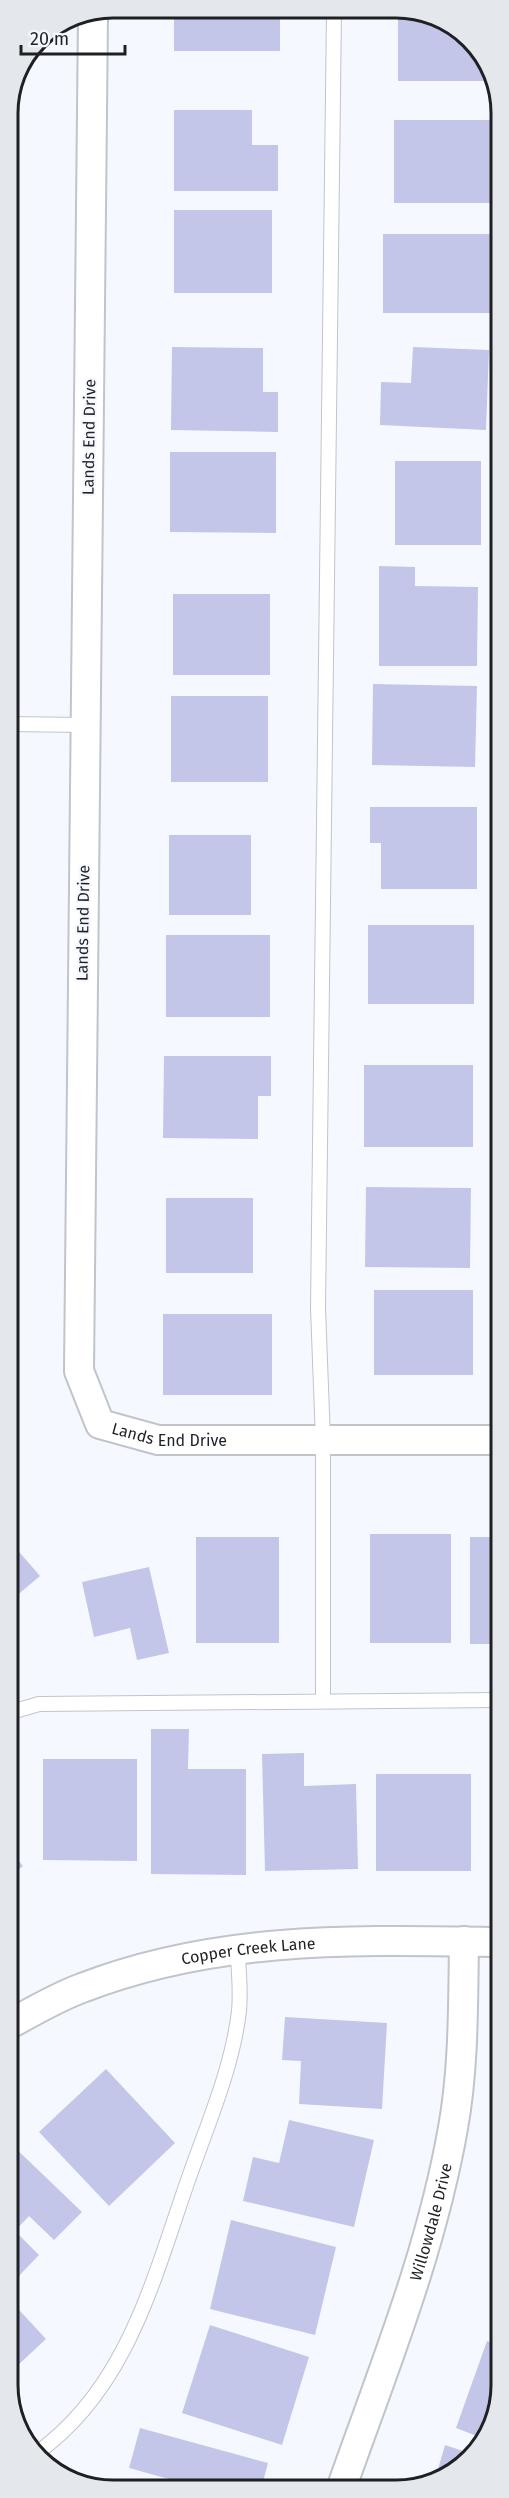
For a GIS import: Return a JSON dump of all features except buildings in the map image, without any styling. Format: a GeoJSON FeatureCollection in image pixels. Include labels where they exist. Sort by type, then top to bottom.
{"type":"FeatureCollection","features":[{"type":"Feature","properties":{"kind":"street","name":"Lands End Drive"},"geometry":{"type":"LineString","coordinates":[[93,21],[78,1371],[100,1424],[158,1440],[491,1440]]}},
{"type":"Feature","properties":{"kind":"street","name":"Copper Creek Lane"},"geometry":{"type":"LineString","coordinates":[[18,2020],[81,1988],[183,1957],[237,1947],[314,1941],[491,1942]]}},
{"type":"Feature","properties":{"kind":"street","name":"Willowdale Drive"},"geometry":{"type":"LineString","coordinates":[[344,2480],[429,2238],[444,2175],[454,2126],[462,2048],[464,1941]]}},
{"type":"Feature","properties":{"kind":"lane"},"geometry":{"type":"LineString","coordinates":[[323,1701],[323,1440],[318,1308],[334,18]]}},
{"type":"Feature","properties":{"kind":"lane"},"geometry":{"type":"LineString","coordinates":[[18,724],[86,725]]}},
{"type":"Feature","properties":{"kind":"lane"},"geometry":{"type":"LineString","coordinates":[[18,1710],[39,1704],[491,1700]]}},
{"type":"Feature","properties":{"kind":"lane"},"geometry":{"type":"LineString","coordinates":[[42,2448],[69,2425],[93,2398],[137,2325],[221,2085],[236,2032],[240,1986],[237,1947]]}}]}
